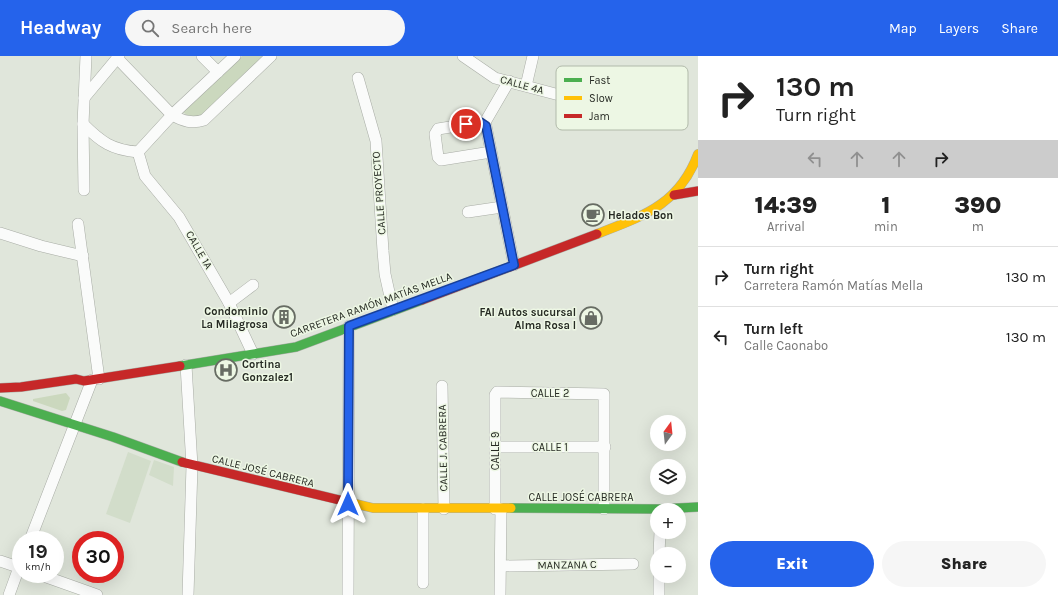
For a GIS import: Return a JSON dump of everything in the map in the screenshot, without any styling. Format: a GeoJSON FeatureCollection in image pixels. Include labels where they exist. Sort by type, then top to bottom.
{"type":"FeatureCollection","features":[{"type":"Feature","properties":{"kind":"main road","name":"CARRETERA RAMÓN MATÍAS MELLA"},"geometry":{"type":"LineString","coordinates":[[0,388],[21,387],[76,379],[92,380],[296,347],[642,217],[674,195],[693,171],[698,154]]}},
{"type":"Feature","properties":{"kind":"main road"},"geometry":{"type":"LineString","coordinates":[[674,195],[698,191]]}},
{"type":"Feature","properties":{"kind":"main road","name":"CARRETERA RAMÓN MATÍAS MELLA"},"geometry":{"type":"LineString","coordinates":[[0,400],[67,389],[79,386],[92,380]]}},
{"type":"Feature","properties":{"kind":"main road","name":"CALLE JOSÉ CABRERA"},"geometry":{"type":"LineString","coordinates":[[0,400],[192,466],[348,504],[373,508],[423,509],[650,510]]}},
{"type":"Feature","properties":{"kind":"main road","name":"CALLE JOSÉ CABRERA"},"geometry":{"type":"LineString","coordinates":[[686,508],[698,507]]}},
{"type":"Feature","properties":{"kind":"street"},"geometry":{"type":"LineString","coordinates":[[84,190],[83,124],[86,56]]}},
{"type":"Feature","properties":{"kind":"street"},"geometry":{"type":"LineString","coordinates":[[202,56],[218,72]]}},
{"type":"Feature","properties":{"kind":"street"},"geometry":{"type":"LineString","coordinates":[[83,124],[112,147],[120,150],[138,152],[172,115],[235,56]]}},
{"type":"Feature","properties":{"kind":"street"},"geometry":{"type":"LineString","coordinates":[[84,98],[118,57],[172,115],[191,122],[204,120],[271,56]]}},
{"type":"Feature","properties":{"kind":"street","name":"CALLE 4A"},"geometry":{"type":"LineString","coordinates":[[463,56],[495,78],[556,94]]}},
{"type":"Feature","properties":{"kind":"street"},"geometry":{"type":"LineString","coordinates":[[526,86],[532,56]]}},
{"type":"Feature","properties":{"kind":"street","name":"CALLE PROYECTO"},"geometry":{"type":"LineString","coordinates":[[358,78],[376,141],[385,274],[393,310]]}},
{"type":"Feature","properties":{"kind":"street"},"geometry":{"type":"LineString","coordinates":[[509,81],[484,124],[514,265]]}},
{"type":"Feature","properties":{"kind":"street"},"geometry":{"type":"LineString","coordinates":[[484,124],[480,122],[438,129],[435,134],[438,156],[441,160],[491,152]]}},
{"type":"Feature","properties":{"kind":"street","name":"CALLE 1A"},"geometry":{"type":"LineString","coordinates":[[138,152],[145,176],[179,217],[229,303],[253,354]]}},
{"type":"Feature","properties":{"kind":"street"},"geometry":{"type":"LineString","coordinates":[[468,212],[502,206]]}},
{"type":"Feature","properties":{"kind":"street"},"geometry":{"type":"LineString","coordinates":[[34,531],[92,380],[83,256],[78,224]]}},
{"type":"Feature","properties":{"kind":"street"},"geometry":{"type":"LineString","coordinates":[[0,233],[83,256]]}},
{"type":"Feature","properties":{"kind":"street"},"geometry":{"type":"LineString","coordinates":[[229,303],[253,285]]}},
{"type":"Feature","properties":{"kind":"street"},"geometry":{"type":"LineString","coordinates":[[348,595],[349,326]]}},
{"type":"Feature","properties":{"kind":"street"},"geometry":{"type":"LineString","coordinates":[[186,365],[192,466],[188,595]]}},
{"type":"Feature","properties":{"kind":"street","name":"CALLE J. CABRERA"},"geometry":{"type":"LineString","coordinates":[[442,386],[444,509]]}},
{"type":"Feature","properties":{"kind":"street","name":"CALLE 2"},"geometry":{"type":"LineString","coordinates":[[496,393],[604,394],[605,447]]}},
{"type":"Feature","properties":{"kind":"street","name":"CALLE 9"},"geometry":{"type":"LineString","coordinates":[[496,393],[495,447],[501,566],[500,595]]}},
{"type":"Feature","properties":{"kind":"street","name":"CALLE 1"},"geometry":{"type":"LineString","coordinates":[[495,447],[605,447]]}},
{"type":"Feature","properties":{"kind":"street"},"geometry":{"type":"LineString","coordinates":[[604,509],[605,447]]}},
{"type":"Feature","properties":{"kind":"street"},"geometry":{"type":"LineString","coordinates":[[423,509],[423,583]]}},
{"type":"Feature","properties":{"kind":"street"},"geometry":{"type":"LineString","coordinates":[[0,561],[12,564]]}},
{"type":"Feature","properties":{"kind":"street","name":"MANZANA C"},"geometry":{"type":"LineString","coordinates":[[501,566],[633,564]]}},
{"type":"Feature","properties":{"kind":"street"},"geometry":{"type":"LineString","coordinates":[[9,595],[14,583]]}},
{"type":"Feature","properties":{"kind":"street"},"geometry":{"type":"LineString","coordinates":[[64,583],[98,595]]}},
{"type":"Feature","properties":{"kind":"street"},"geometry":{"type":"LineString","coordinates":[[659,583],[659,595]]}},
{"type":"Feature","properties":{"kind":"shaded area"},"geometry":{"type":"Polygon","coordinates":[[[242,56],[264,56],[201,116],[191,118],[183,112],[242,56]]]}},
{"type":"Feature","properties":{"kind":"shaded area"},"geometry":{"type":"Polygon","coordinates":[[[66,393],[70,398],[66,410],[62,411],[33,401],[33,399],[66,393]]]}},
{"type":"Feature","properties":{"kind":"shaded area"},"geometry":{"type":"Polygon","coordinates":[[[128,452],[151,461],[130,523],[106,514],[128,452]]]}},
{"type":"Feature","properties":{"kind":"shaded area"},"geometry":{"type":"Polygon","coordinates":[[[154,460],[174,467],[173,486],[149,475],[154,460]]]}},
{"type":"Feature","properties":{"kind":"traffic: fast"},"geometry":{"type":"LineString","coordinates":[[180,366],[296,347],[422,300]]}},
{"type":"Feature","properties":{"kind":"traffic: fast"},"geometry":{"type":"LineString","coordinates":[[0,401],[113,437],[182,462]]}},
{"type":"Feature","properties":{"kind":"traffic: fast"},"geometry":{"type":"LineString","coordinates":[[511,508],[660,509],[698,507]]}},
{"type":"Feature","properties":{"kind":"traffic: slow"},"geometry":{"type":"LineString","coordinates":[[597,234],[644,214],[670,197],[681,185],[698,154]]}},
{"type":"Feature","properties":{"kind":"traffic: slow"},"geometry":{"type":"LineString","coordinates":[[344,501],[373,508],[511,508]]}},
{"type":"Feature","properties":{"kind":"traffic: jam"},"geometry":{"type":"LineString","coordinates":[[674,195],[698,191]]}},
{"type":"Feature","properties":{"kind":"traffic: jam"},"geometry":{"type":"LineString","coordinates":[[422,300],[597,234]]}},
{"type":"Feature","properties":{"kind":"traffic: jam"},"geometry":{"type":"LineString","coordinates":[[0,388],[21,387],[76,379],[84,381],[180,366]]}},
{"type":"Feature","properties":{"kind":"traffic: jam"},"geometry":{"type":"LineString","coordinates":[[182,462],[344,501]]}},
{"type":"Feature","properties":{"kind":"place","name":"Helados Bon"},"geometry":{"type":"Point","coordinates":[593,215]}},
{"type":"Feature","properties":{"kind":"place","name":"Condominio La Milagrosa"},"geometry":{"type":"Point","coordinates":[284,317]}},
{"type":"Feature","properties":{"kind":"place","name":"FAI Autos sucursal Alma Rosa I"},"geometry":{"type":"Point","coordinates":[591,318]}},
{"type":"Feature","properties":{"kind":"place","name":"Cortina Gonzalez1"},"geometry":{"type":"Point","coordinates":[226,370]}},
{"type":"Feature","properties":{"kind":"route"},"geometry":{"type":"LineString","coordinates":[[348,504],[349,326],[514,265],[486,126],[480,122],[466,124]]}}]}
